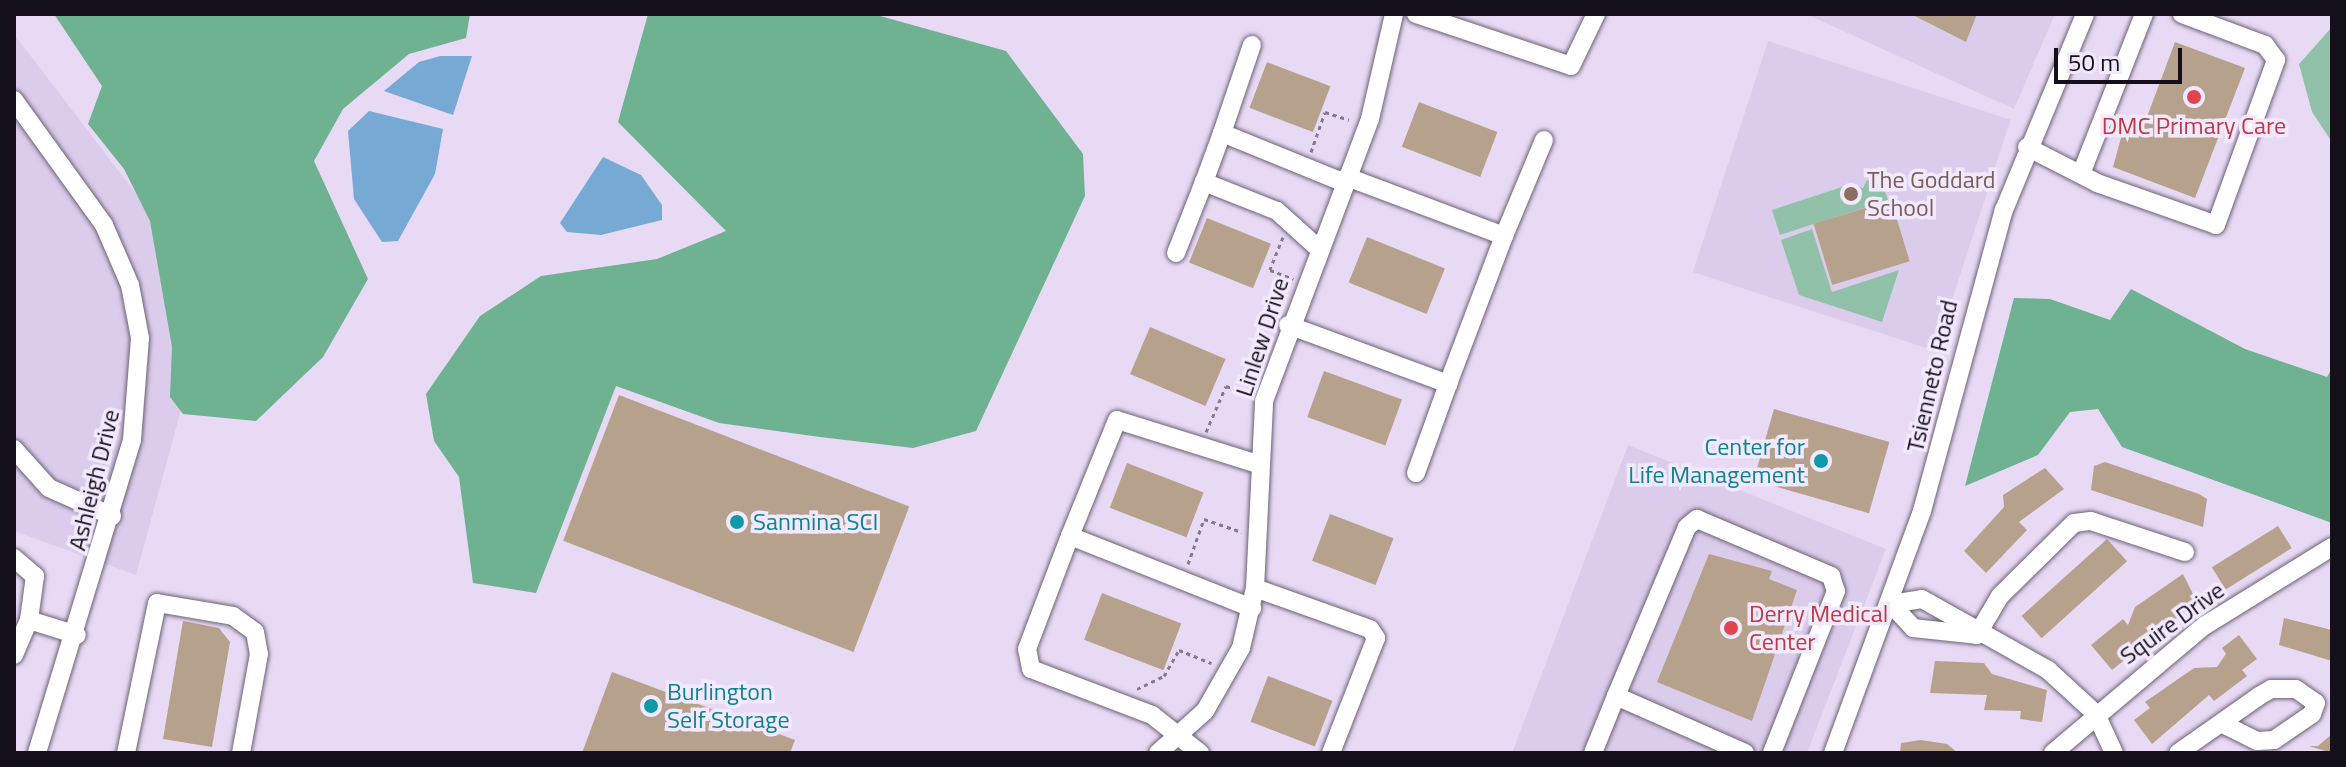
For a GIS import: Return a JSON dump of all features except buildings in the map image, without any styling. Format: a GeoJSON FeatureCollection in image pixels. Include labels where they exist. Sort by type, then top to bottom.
{"type":"FeatureCollection","features":[{"type":"Feature","properties":{"kind":"street","name":"Linlew Drive"},"geometry":{"type":"LineString","coordinates":[[1158,753],[1177,739],[1231,671],[1252,608],[1257,464],[1264,401],[1288,325],[1379,91],[1394,14]]}},
{"type":"Feature","properties":{"kind":"street"},"geometry":{"type":"LineString","coordinates":[[1416,14],[1571,66],[1596,14]]}},
{"type":"Feature","properties":{"kind":"street","name":"Tsienneto Road"},"geometry":{"type":"LineString","coordinates":[[1833,753],[1891,604],[1933,471],[1966,327],[2027,147],[2085,14]]}},
{"type":"Feature","properties":{"kind":"street"},"geometry":{"type":"LineString","coordinates":[[2081,174],[2144,14]]}},
{"type":"Feature","properties":{"kind":"street"},"geometry":{"type":"LineString","coordinates":[[2027,147],[2081,174],[2216,225],[2276,60],[2265,45],[2182,14]]}},
{"type":"Feature","properties":{"kind":"street"},"geometry":{"type":"LineString","coordinates":[[1176,253],[1252,45]]}},
{"type":"Feature","properties":{"kind":"street","name":"Ashleigh Drive"},"geometry":{"type":"LineString","coordinates":[[14,100],[104,225],[130,285],[140,338],[139,392],[112,516],[77,635],[37,753]]}},
{"type":"Feature","properties":{"kind":"street"},"geometry":{"type":"LineString","coordinates":[[1222,133],[1306,167],[1504,236]]}},
{"type":"Feature","properties":{"kind":"street"},"geometry":{"type":"LineString","coordinates":[[1416,473],[1504,236],[1544,140]]}},
{"type":"Feature","properties":{"kind":"street"},"geometry":{"type":"LineString","coordinates":[[1204,182],[1290,219],[1318,248]]}},
{"type":"Feature","properties":{"kind":"street"},"geometry":{"type":"LineString","coordinates":[[1288,325],[1448,384]]}},
{"type":"Feature","properties":{"kind":"street"},"geometry":{"type":"LineString","coordinates":[[1200,753],[1177,739],[1152,715],[1031,669],[1026,660],[1070,536],[1117,420],[1199,449],[1257,464]]}},
{"type":"Feature","properties":{"kind":"street"},"geometry":{"type":"LineString","coordinates":[[14,449],[49,488],[112,516]]}},
{"type":"Feature","properties":{"kind":"street"},"geometry":{"type":"LineString","coordinates":[[1593,753],[1687,527],[1697,519],[1831,576],[1836,591],[1772,753]]}},
{"type":"Feature","properties":{"kind":"street"},"geometry":{"type":"LineString","coordinates":[[1977,635],[2000,596],[2074,523],[2091,521],[2185,552]]}},
{"type":"Feature","properties":{"kind":"street"},"geometry":{"type":"LineString","coordinates":[[1070,536],[1252,608]]}},
{"type":"Feature","properties":{"kind":"street","name":"Squire Drive"},"geometry":{"type":"LineString","coordinates":[[2053,753],[2204,626],[2332,547]]}},
{"type":"Feature","properties":{"kind":"street"},"geometry":{"type":"LineString","coordinates":[[14,558],[35,576],[29,620],[14,655]]}},
{"type":"Feature","properties":{"kind":"street"},"geometry":{"type":"LineString","coordinates":[[1255,588],[1370,629],[1376,638],[1331,753]]}},
{"type":"Feature","properties":{"kind":"street"},"geometry":{"type":"LineString","coordinates":[[1891,604],[1922,599],[1960,616],[1977,635]]}},
{"type":"Feature","properties":{"kind":"street"},"geometry":{"type":"LineString","coordinates":[[126,753],[157,603],[233,616],[255,632],[259,654],[241,753]]}},
{"type":"Feature","properties":{"kind":"street"},"geometry":{"type":"LineString","coordinates":[[1891,604],[1913,628],[1977,635],[2048,670],[2096,714],[2114,753]]}},
{"type":"Feature","properties":{"kind":"street"},"geometry":{"type":"LineString","coordinates":[[29,620],[77,635]]}},
{"type":"Feature","properties":{"kind":"street"},"geometry":{"type":"LineString","coordinates":[[2178,753],[2221,723],[2278,688],[2302,691],[2316,703],[2312,714],[2274,740],[2257,741],[2221,723]]}},
{"type":"Feature","properties":{"kind":"street"},"geometry":{"type":"LineString","coordinates":[[1616,696],[1745,753]]}},
{"type":"Feature","properties":{"kind":"path"},"geometry":{"type":"LineString","coordinates":[[1306,167],[1325,112],[1355,122]]}},
{"type":"Feature","properties":{"kind":"path"},"geometry":{"type":"LineString","coordinates":[[1290,219],[1270,270],[1293,279]]}},
{"type":"Feature","properties":{"kind":"path"},"geometry":{"type":"LineString","coordinates":[[1199,449],[1226,386],[1254,397]]}},
{"type":"Feature","properties":{"kind":"path"},"geometry":{"type":"LineString","coordinates":[[1181,582],[1204,519],[1245,534]]}},
{"type":"Feature","properties":{"kind":"path"},"geometry":{"type":"LineString","coordinates":[[1128,706],[1135,689],[1164,676],[1179,650],[1219,666]]}},
{"type":"Feature","properties":{"kind":"shaded area"},"geometry":{"type":"Polygon","coordinates":[[[1806,14],[2055,14],[2014,109],[1806,14]]]}},
{"type":"Feature","properties":{"kind":"shaded area"},"geometry":{"type":"Polygon","coordinates":[[[14,34],[153,216],[190,377],[136,575],[14,531],[14,34]]]}},
{"type":"Feature","properties":{"kind":"shaded area","name":"The Goddard School"},"geometry":{"type":"Polygon","coordinates":[[[1768,41],[2011,120],[1935,351],[1693,272],[1768,41]]]}},
{"type":"Feature","properties":{"kind":"shaded area"},"geometry":{"type":"Polygon","coordinates":[[[1628,445],[1886,549],[1807,753],[1512,753],[1628,445]]]}},
{"type":"Feature","properties":{"kind":"green space"},"geometry":{"type":"Polygon","coordinates":[[[54,14],[470,14],[466,38],[409,54],[343,109],[314,161],[368,279],[323,357],[256,421],[183,414],[170,397],[172,347],[150,221],[124,169],[88,124],[102,86],[54,14]]]}},
{"type":"Feature","properties":{"kind":"green space"},"geometry":{"type":"Polygon","coordinates":[[[648,14],[873,14],[1006,51],[1083,154],[1085,196],[976,431],[913,448],[820,437],[719,423],[616,386],[536,593],[473,583],[459,477],[434,441],[426,394],[480,316],[541,276],[657,259],[726,231],[618,122],[648,14]]]}},
{"type":"Feature","properties":{"kind":"green space"},"geometry":{"type":"Polygon","coordinates":[[[2332,27],[2332,142],[2312,112],[2299,64],[2332,27]]]}},
{"type":"Feature","properties":{"kind":"green space"},"geometry":{"type":"Polygon","coordinates":[[[1867,180],[1883,186],[1888,200],[1780,235],[1772,210],[1851,184],[1863,188],[1867,180]]]}},
{"type":"Feature","properties":{"kind":"green space"},"geometry":{"type":"Polygon","coordinates":[[[1812,229],[1832,292],[1899,270],[1882,322],[1799,295],[1781,240],[1812,229]]]}},
{"type":"Feature","properties":{"kind":"green space"},"geometry":{"type":"Polygon","coordinates":[[[2131,289],[2245,349],[2327,377],[2332,368],[2332,523],[2122,447],[2098,409],[2070,412],[2038,455],[1965,486],[2014,298],[2050,299],[2110,320],[2131,289]]]}},
{"type":"Feature","properties":{"kind":"water"},"geometry":{"type":"Polygon","coordinates":[[[440,56],[472,56],[453,115],[384,91],[419,62],[440,56]]]}},
{"type":"Feature","properties":{"kind":"water"},"geometry":{"type":"Polygon","coordinates":[[[369,111],[443,129],[435,174],[398,241],[382,242],[354,199],[348,131],[369,111]]]}},
{"type":"Feature","properties":{"kind":"water"},"geometry":{"type":"Polygon","coordinates":[[[603,157],[641,175],[662,205],[662,220],[601,235],[567,232],[560,223],[603,157]]]}},
{"type":"Feature","properties":{"kind":"place","name":"DMC Primary Care"},"geometry":{"type":"Point","coordinates":[2194,97]}},
{"type":"Feature","properties":{"kind":"place","name":"The Goddard School"},"geometry":{"type":"Point","coordinates":[1851,194]}},
{"type":"Feature","properties":{"kind":"place","name":"Center for Life Management"},"geometry":{"type":"Point","coordinates":[1821,461]}},
{"type":"Feature","properties":{"kind":"place","name":"Sanmina SCI"},"geometry":{"type":"Point","coordinates":[737,522]}},
{"type":"Feature","properties":{"kind":"place","name":"Derry Medical Center"},"geometry":{"type":"Point","coordinates":[1731,628]}},
{"type":"Feature","properties":{"kind":"place","name":"Burlington Self Storage"},"geometry":{"type":"Point","coordinates":[651,706]}}]}
